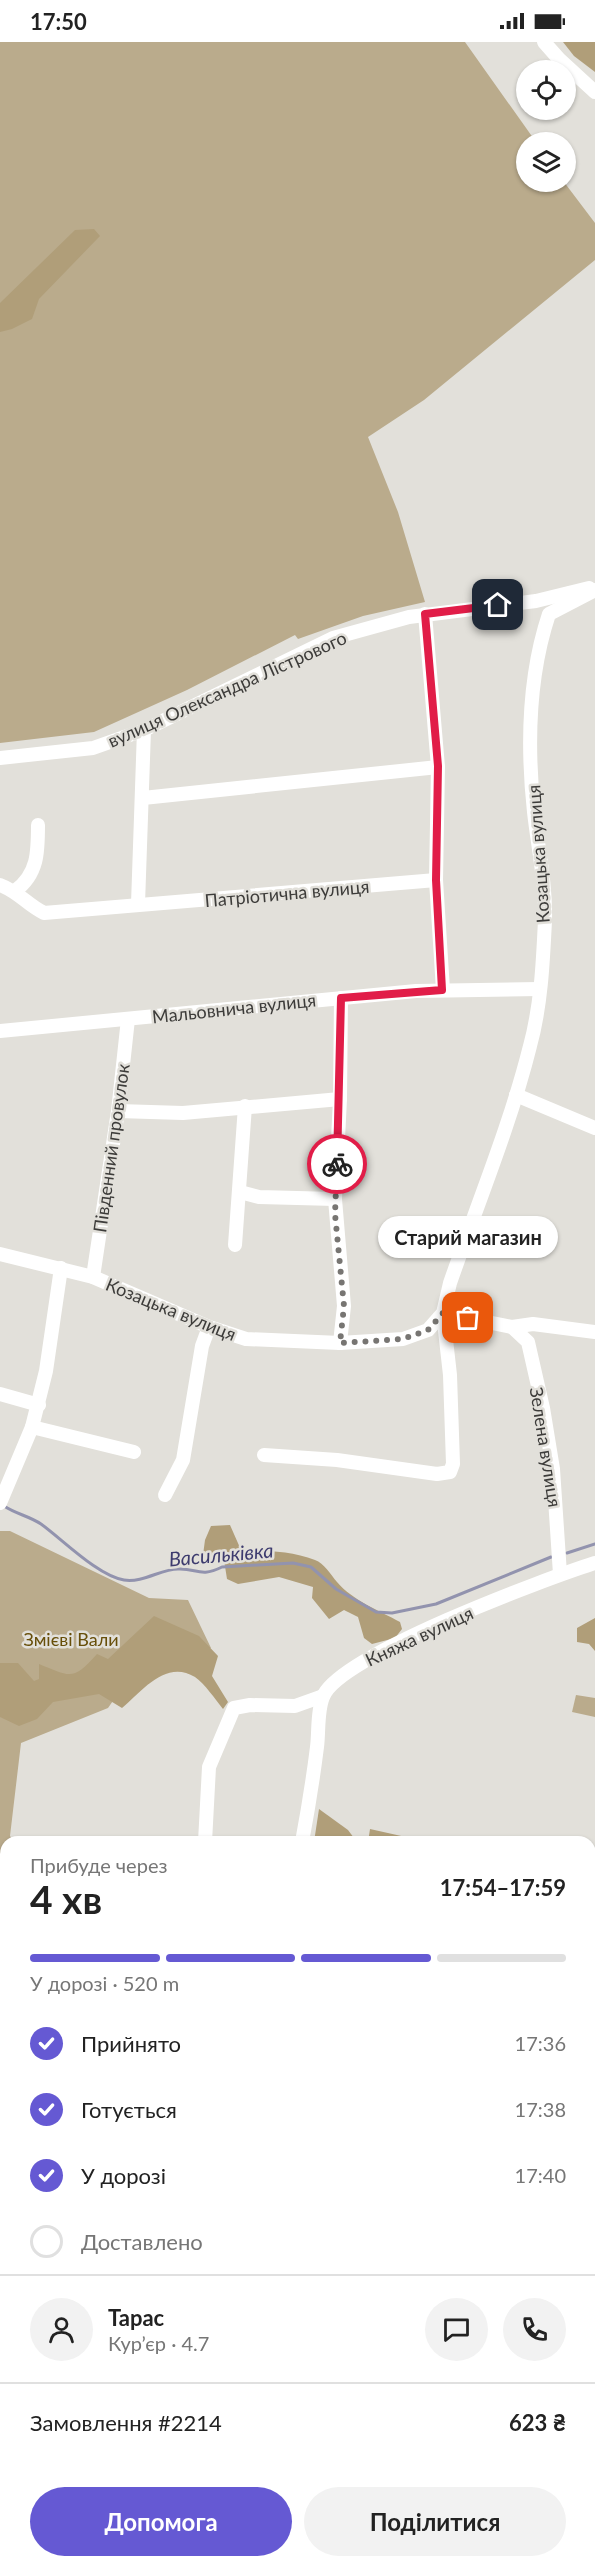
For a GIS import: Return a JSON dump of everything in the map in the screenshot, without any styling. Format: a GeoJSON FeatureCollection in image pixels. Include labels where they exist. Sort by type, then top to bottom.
{"type":"FeatureCollection","features":[{"type":"Feature","properties":{"kind":"street"},"geometry":{"type":"LineString","coordinates":[[544,42],[595,92]]}},
{"type":"Feature","properties":{"kind":"street"},"geometry":{"type":"LineString","coordinates":[[549,614],[595,588]]}},
{"type":"Feature","properties":{"kind":"street","name":"вулиця Олександра Лістрового"},"geometry":{"type":"LineString","coordinates":[[0,758],[93,748],[144,730],[333,638],[425,614],[536,601],[595,588]]}},
{"type":"Feature","properties":{"kind":"street"},"geometry":{"type":"LineString","coordinates":[[536,601],[548,602],[552,607],[549,614]]}},
{"type":"Feature","properties":{"kind":"street"},"geometry":{"type":"LineString","coordinates":[[425,614],[438,766],[436,880],[442,990]]}},
{"type":"Feature","properties":{"kind":"street","name":"Козацька вулиця"},"geometry":{"type":"LineString","coordinates":[[0,1254],[93,1277],[209,1327],[246,1339],[340,1343],[403,1339],[428,1330],[443,1313],[450,1282],[516,1095],[531,1045],[545,918],[530,748],[534,679],[539,645],[549,614]]}},
{"type":"Feature","properties":{"kind":"street"},"geometry":{"type":"LineString","coordinates":[[138,904],[144,730]]}},
{"type":"Feature","properties":{"kind":"street"},"geometry":{"type":"LineString","coordinates":[[143,798],[438,766]]}},
{"type":"Feature","properties":{"kind":"street"},"geometry":{"type":"LineString","coordinates":[[15,891],[26,883],[35,866],[38,825]]}},
{"type":"Feature","properties":{"kind":"street","name":"Патріотична вулиця"},"geometry":{"type":"LineString","coordinates":[[0,885],[15,891],[31,906],[44,913],[436,880]]}},
{"type":"Feature","properties":{"kind":"street","name":"Мальовнича вулиця"},"geometry":{"type":"LineString","coordinates":[[0,1030],[442,990],[539,988]]}},
{"type":"Feature","properties":{"kind":"street"},"geometry":{"type":"LineString","coordinates":[[340,1343],[344,1306],[335,1200],[340,1099],[341,998]]}},
{"type":"Feature","properties":{"kind":"street","name":"Південний провулок"},"geometry":{"type":"LineString","coordinates":[[93,1277],[118,1111],[128,1019]]}},
{"type":"Feature","properties":{"kind":"street"},"geometry":{"type":"LineString","coordinates":[[516,1095],[595,1128]]}},
{"type":"Feature","properties":{"kind":"street"},"geometry":{"type":"LineString","coordinates":[[118,1111],[183,1113],[340,1099]]}},
{"type":"Feature","properties":{"kind":"street"},"geometry":{"type":"LineString","coordinates":[[235,1245],[245,1106]]}},
{"type":"Feature","properties":{"kind":"street"},"geometry":{"type":"LineString","coordinates":[[240,1192],[259,1197],[335,1200]]}},
{"type":"Feature","properties":{"kind":"street"},"geometry":{"type":"LineString","coordinates":[[0,1503],[39,1405],[61,1268]]}},
{"type":"Feature","properties":{"kind":"street"},"geometry":{"type":"LineString","coordinates":[[264,1455],[337,1460],[437,1474],[450,1472],[453,1464],[450,1375],[443,1313],[512,1327],[533,1324],[595,1332]]}},
{"type":"Feature","properties":{"kind":"street"},"geometry":{"type":"LineString","coordinates":[[165,1494],[183,1460],[202,1346],[209,1327]]}},
{"type":"Feature","properties":{"kind":"street","name":"Зелена вулиця"},"geometry":{"type":"LineString","coordinates":[[512,1327],[528,1342],[543,1408],[554,1469],[560,1575]]}},
{"type":"Feature","properties":{"kind":"street"},"geometry":{"type":"LineString","coordinates":[[0,1394],[39,1405]]}},
{"type":"Feature","properties":{"kind":"street"},"geometry":{"type":"LineString","coordinates":[[32,1427],[134,1452]]}},
{"type":"Feature","properties":{"kind":"street","name":"Княжа вулиця"},"geometry":{"type":"LineString","coordinates":[[323,1696],[337,1679],[372,1654],[560,1575],[595,1563]]}},
{"type":"Feature","properties":{"kind":"street"},"geometry":{"type":"LineString","coordinates":[[205,1836],[205,1799],[209,1767],[234,1708],[295,1706],[323,1696],[311,1794],[303,1836]]}},
{"type":"Feature","properties":{"kind":"green space"},"geometry":{"type":"Polygon","coordinates":[[[0,42],[465,42],[516,114],[516,120],[520,120],[529,132],[516,132],[516,192],[572,192],[595,223],[595,260],[424,400],[368,437],[398,512],[425,602],[363,616],[298,639],[295,635],[187,690],[94,732],[0,743],[0,42]]]}},
{"type":"Feature","properties":{"kind":"green space","name":"Змієві Вали"},"geometry":{"type":"Polygon","coordinates":[[[0,1531],[10,1531],[149,1598],[188,1600],[211,1648],[131,1675],[108,1708],[21,1743],[10,1836],[0,1836],[0,1531]]]}},
{"type":"Feature","properties":{"kind":"green space"},"geometry":{"type":"Polygon","coordinates":[[[576,1695],[595,1698],[595,1717],[572,1712],[576,1695]]]}},
{"type":"Feature","properties":{"kind":"shaded area"},"geometry":{"type":"Polygon","coordinates":[[[563,42],[595,42],[595,72],[574,56],[563,42]]]}},
{"type":"Feature","properties":{"kind":"shaded area"},"geometry":{"type":"Polygon","coordinates":[[[94,229],[100,236],[39,299],[32,319],[0,332],[0,303],[75,230],[94,229]]]}},
{"type":"Feature","properties":{"kind":"shaded area"},"geometry":{"type":"Polygon","coordinates":[[[230,1525],[241,1550],[288,1553],[318,1562],[350,1594],[400,1622],[402,1629],[395,1638],[372,1644],[364,1638],[358,1617],[344,1610],[329,1619],[312,1598],[313,1587],[279,1577],[238,1584],[227,1579],[224,1560],[203,1555],[205,1540],[211,1526],[230,1525]]]}},
{"type":"Feature","properties":{"kind":"shaded area"},"geometry":{"type":"Polygon","coordinates":[[[154,1616],[199,1636],[218,1656],[212,1676],[228,1702],[223,1709],[195,1677],[184,1672],[174,1672],[155,1679],[122,1708],[99,1694],[53,1702],[37,1719],[19,1726],[0,1717],[0,1663],[18,1663],[34,1681],[39,1679],[39,1664],[58,1672],[71,1674],[82,1669],[97,1654],[108,1659],[154,1616]]]}},
{"type":"Feature","properties":{"kind":"shaded area"},"geometry":{"type":"Polygon","coordinates":[[[595,1618],[595,1651],[589,1644],[577,1642],[577,1628],[595,1618]]]}},
{"type":"Feature","properties":{"kind":"shaded area"},"geometry":{"type":"Polygon","coordinates":[[[319,1809],[348,1830],[352,1836],[315,1836],[319,1809]]]}},
{"type":"Feature","properties":{"kind":"shaded area"},"geometry":{"type":"Polygon","coordinates":[[[370,1829],[401,1836],[369,1836],[370,1829]]]}},
{"type":"Feature","properties":{"kind":"waterway","name":"Васильківка"},"geometry":{"type":"LineString","coordinates":[[4,1506],[41,1524],[103,1572],[124,1580],[138,1580],[172,1570],[209,1572],[222,1567],[293,1563],[311,1567],[336,1589],[376,1612],[392,1613],[436,1604],[551,1557]]}},
{"type":"Feature","properties":{"kind":"waterway","name":"Васильківка"},"geometry":{"type":"LineString","coordinates":[[567,1553],[595,1544]]}},
{"type":"Feature","properties":{"kind":"way so far"},"geometry":{"type":"LineString","coordinates":[[337,1164],[335,1214],[344,1306],[340,1343],[403,1339],[428,1330],[443,1313],[468,1318]]}},
{"type":"Feature","properties":{"kind":"place","name":"Старий магазин"},"geometry":{"type":"Point","coordinates":[468,1318]}},
{"type":"Feature","properties":{"kind":"route"},"geometry":{"type":"LineString","coordinates":[[337,1164],[341,998],[442,990],[436,880],[438,766],[425,614],[498,605]]}}]}
